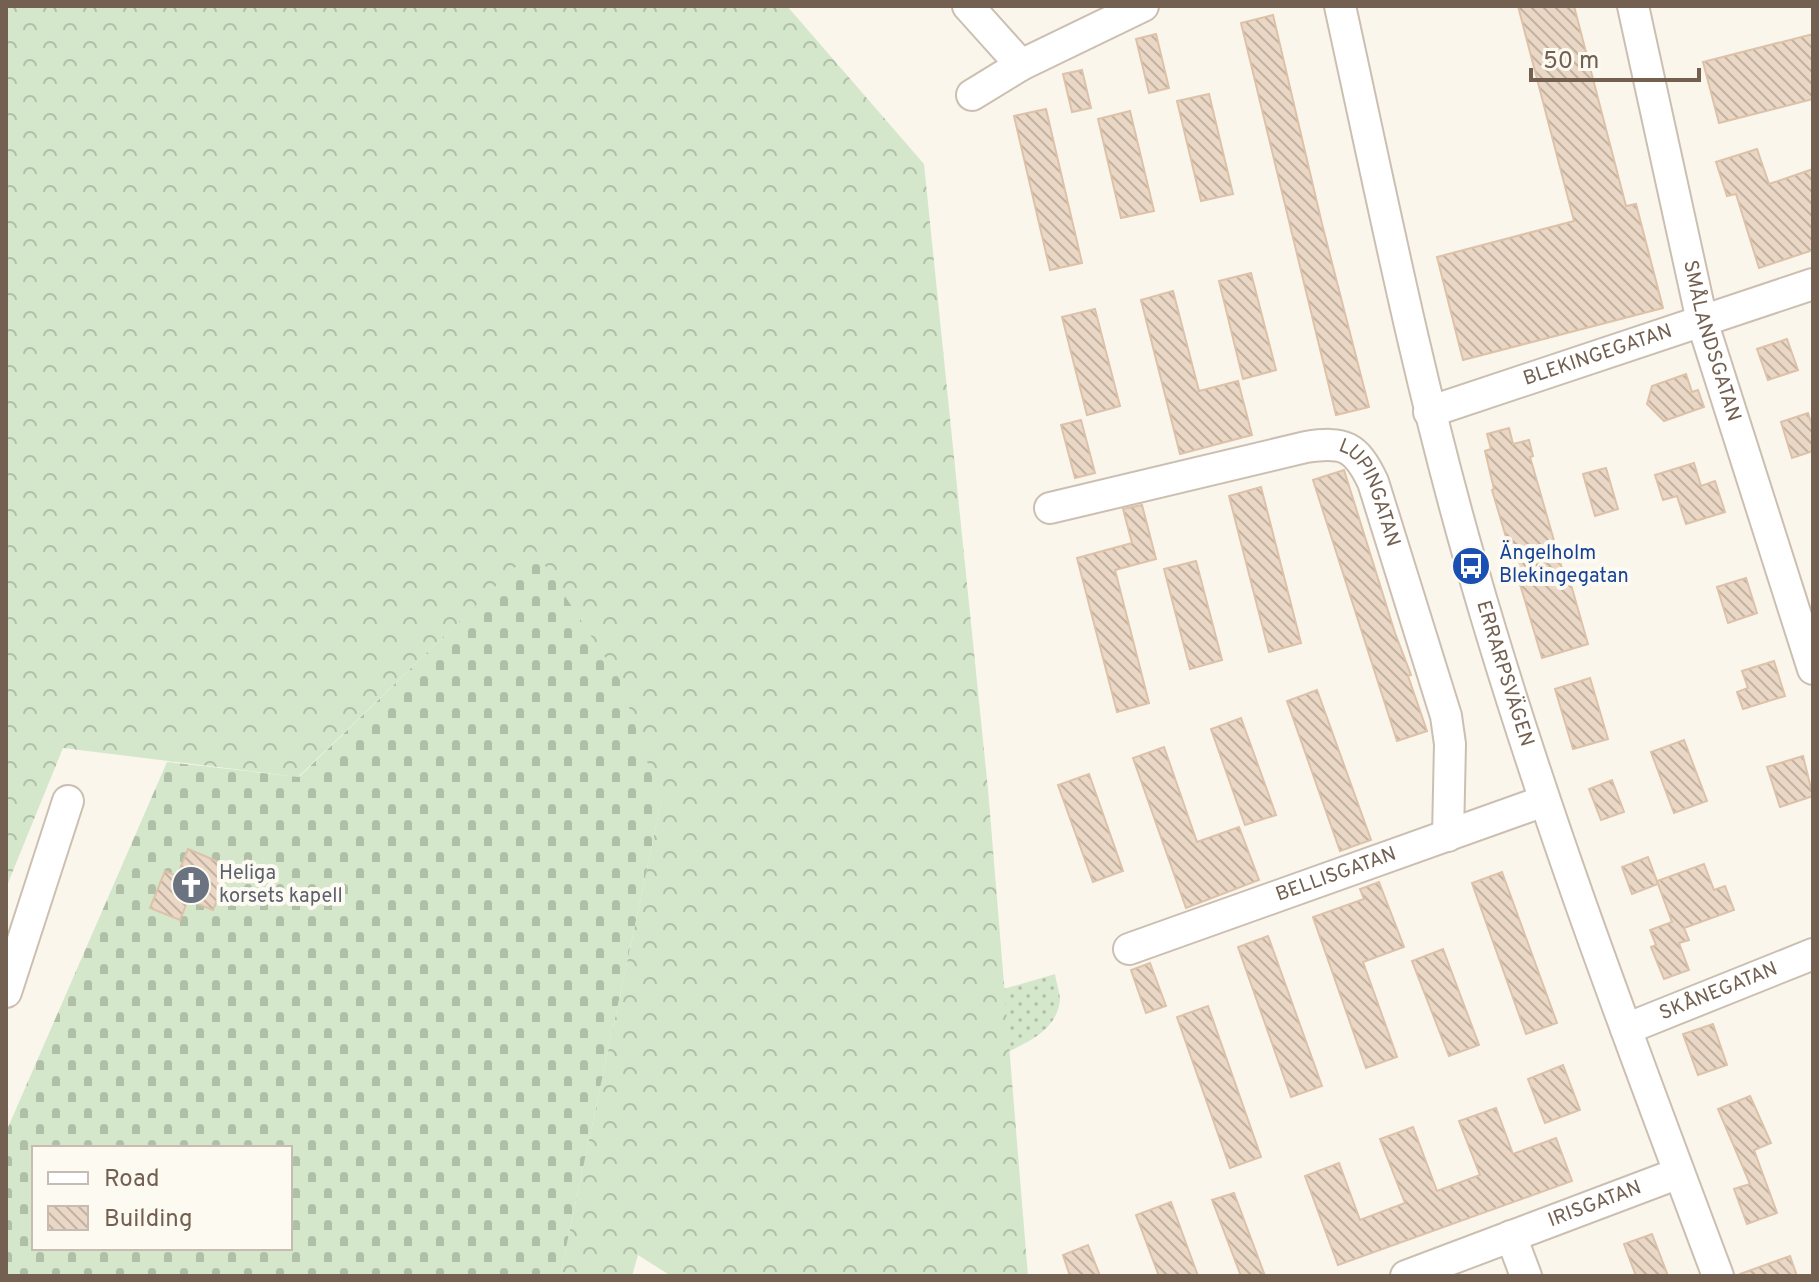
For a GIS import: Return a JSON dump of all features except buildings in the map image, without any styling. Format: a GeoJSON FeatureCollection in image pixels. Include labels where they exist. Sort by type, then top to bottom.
{"type":"FeatureCollection","features":[{"type":"Feature","properties":{"kind":"street"},"geometry":{"type":"LineString","coordinates":[[968,6],[1021,65]]}},
{"type":"Feature","properties":{"kind":"street"},"geometry":{"type":"LineString","coordinates":[[972,95],[1021,65],[1143,6]]}},
{"type":"Feature","properties":{"kind":"street","name":"ERRARPSVÄGEN"},"geometry":{"type":"LineString","coordinates":[[1340,6],[1429,412],[1471,566],[1544,801],[1718,1276]]}},
{"type":"Feature","properties":{"kind":"street","name":"SMÅLANDSGATAN"},"geometry":{"type":"LineString","coordinates":[[1633,6],[1702,321],[1803,600],[1813,669]]}},
{"type":"Feature","properties":{"kind":"street","name":"BLEKINGEGATAN"},"geometry":{"type":"LineString","coordinates":[[1429,412],[1813,284]]}},
{"type":"Feature","properties":{"kind":"street","name":"LUPINGATAN"},"geometry":{"type":"LineString","coordinates":[[1050,508],[1306,447],[1335,443],[1353,451],[1373,482],[1446,716],[1450,744],[1448,836]]}},
{"type":"Feature","properties":{"kind":"street"},"geometry":{"type":"LineString","coordinates":[[6,992],[68,801]]}},
{"type":"Feature","properties":{"kind":"street","name":"BELLISGATAN"},"geometry":{"type":"LineString","coordinates":[[1129,949],[1544,801]]}},
{"type":"Feature","properties":{"kind":"street","name":"SKÅNEGATAN"},"geometry":{"type":"LineString","coordinates":[[1626,1029],[1813,954]]}},
{"type":"Feature","properties":{"kind":"street","name":"IRISGATAN"},"geometry":{"type":"LineString","coordinates":[[1406,1276],[1679,1173]]}},
{"type":"Feature","properties":{"kind":"street"},"geometry":{"type":"LineString","coordinates":[[1511,1236],[1526,1276]]}},
{"type":"Feature","properties":{"kind":"green space"},"geometry":{"type":"Polygon","coordinates":[[[6,6],[787,6],[924,164],[988,789],[1028,1276],[671,1276],[638,1255],[632,1276],[560,1276],[661,803],[534,550],[298,777],[63,748],[6,888],[6,6]]]}},
{"type":"Feature","properties":{"kind":"green space"},"geometry":{"type":"Polygon","coordinates":[[[534,549],[620,680],[661,803],[560,1276],[6,1276],[6,1132],[167,762],[299,777],[534,549]]]}},
{"type":"Feature","properties":{"kind":"green space"},"geometry":{"type":"Polygon","coordinates":[[[1055,974],[1060,1000],[1053,1019],[1040,1034],[1006,1053],[997,991],[1055,974]]]}},
{"type":"Feature","properties":{"kind":"place","name":"Ängelholm Blekingegatan"},"geometry":{"type":"Point","coordinates":[1471,566]}},
{"type":"Feature","properties":{"kind":"place","name":"Heliga korsets kapell"},"geometry":{"type":"Point","coordinates":[191,885]}}]}
